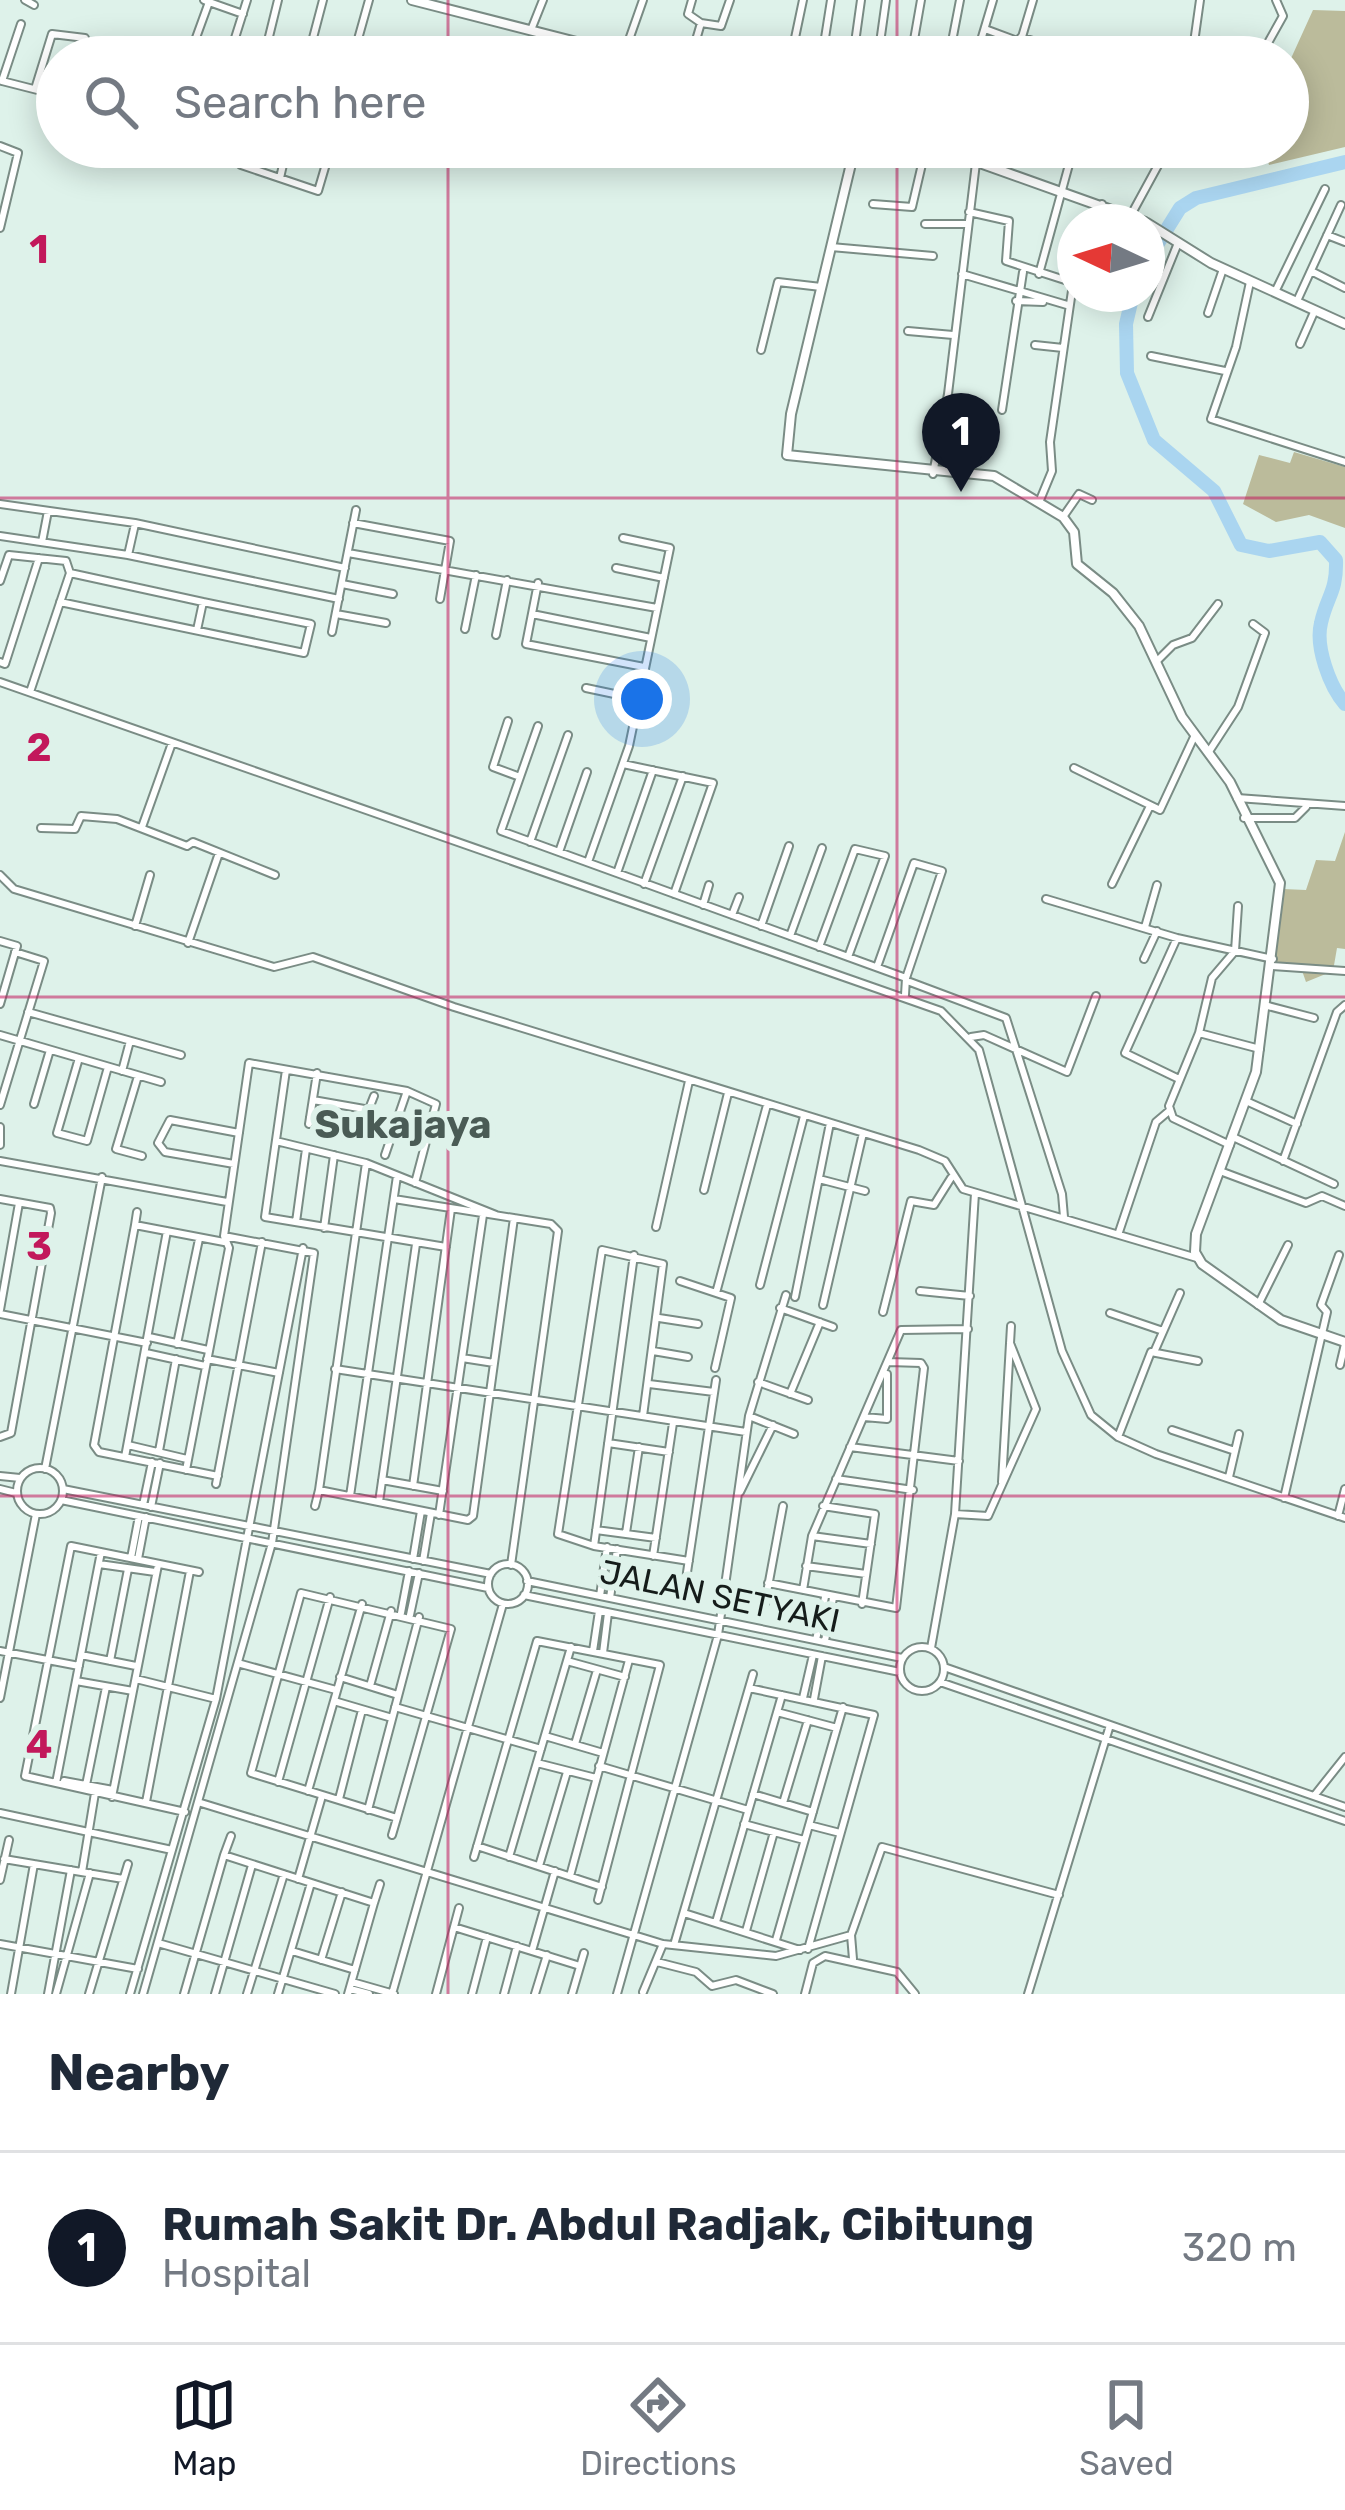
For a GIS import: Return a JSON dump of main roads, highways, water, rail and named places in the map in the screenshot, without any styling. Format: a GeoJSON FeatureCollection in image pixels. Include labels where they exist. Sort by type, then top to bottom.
{"type":"FeatureCollection","features":[{"type":"Feature","properties":{"kind":"waterway"},"geometry":{"type":"LineString","coordinates":[[1165,232],[1180,208],[1196,198],[1345,162]]}},
{"type":"Feature","properties":{"kind":"waterway"},"geometry":{"type":"LineString","coordinates":[[1129,312],[1127,373],[1154,440],[1214,491],[1241,545],[1269,551],[1320,542],[1336,560],[1320,643],[1329,677],[1345,704]]}},
{"type":"Feature","properties":{"kind":"place","name":"Rumah Sakit Dr. Abdul Radjak, Cibitung"},"geometry":{"type":"Point","coordinates":[961,492]}},
{"type":"Feature","properties":{"kind":"district","name":"Sukajaya"},"geometry":{"type":"Point","coordinates":[403,1125]}}]}
